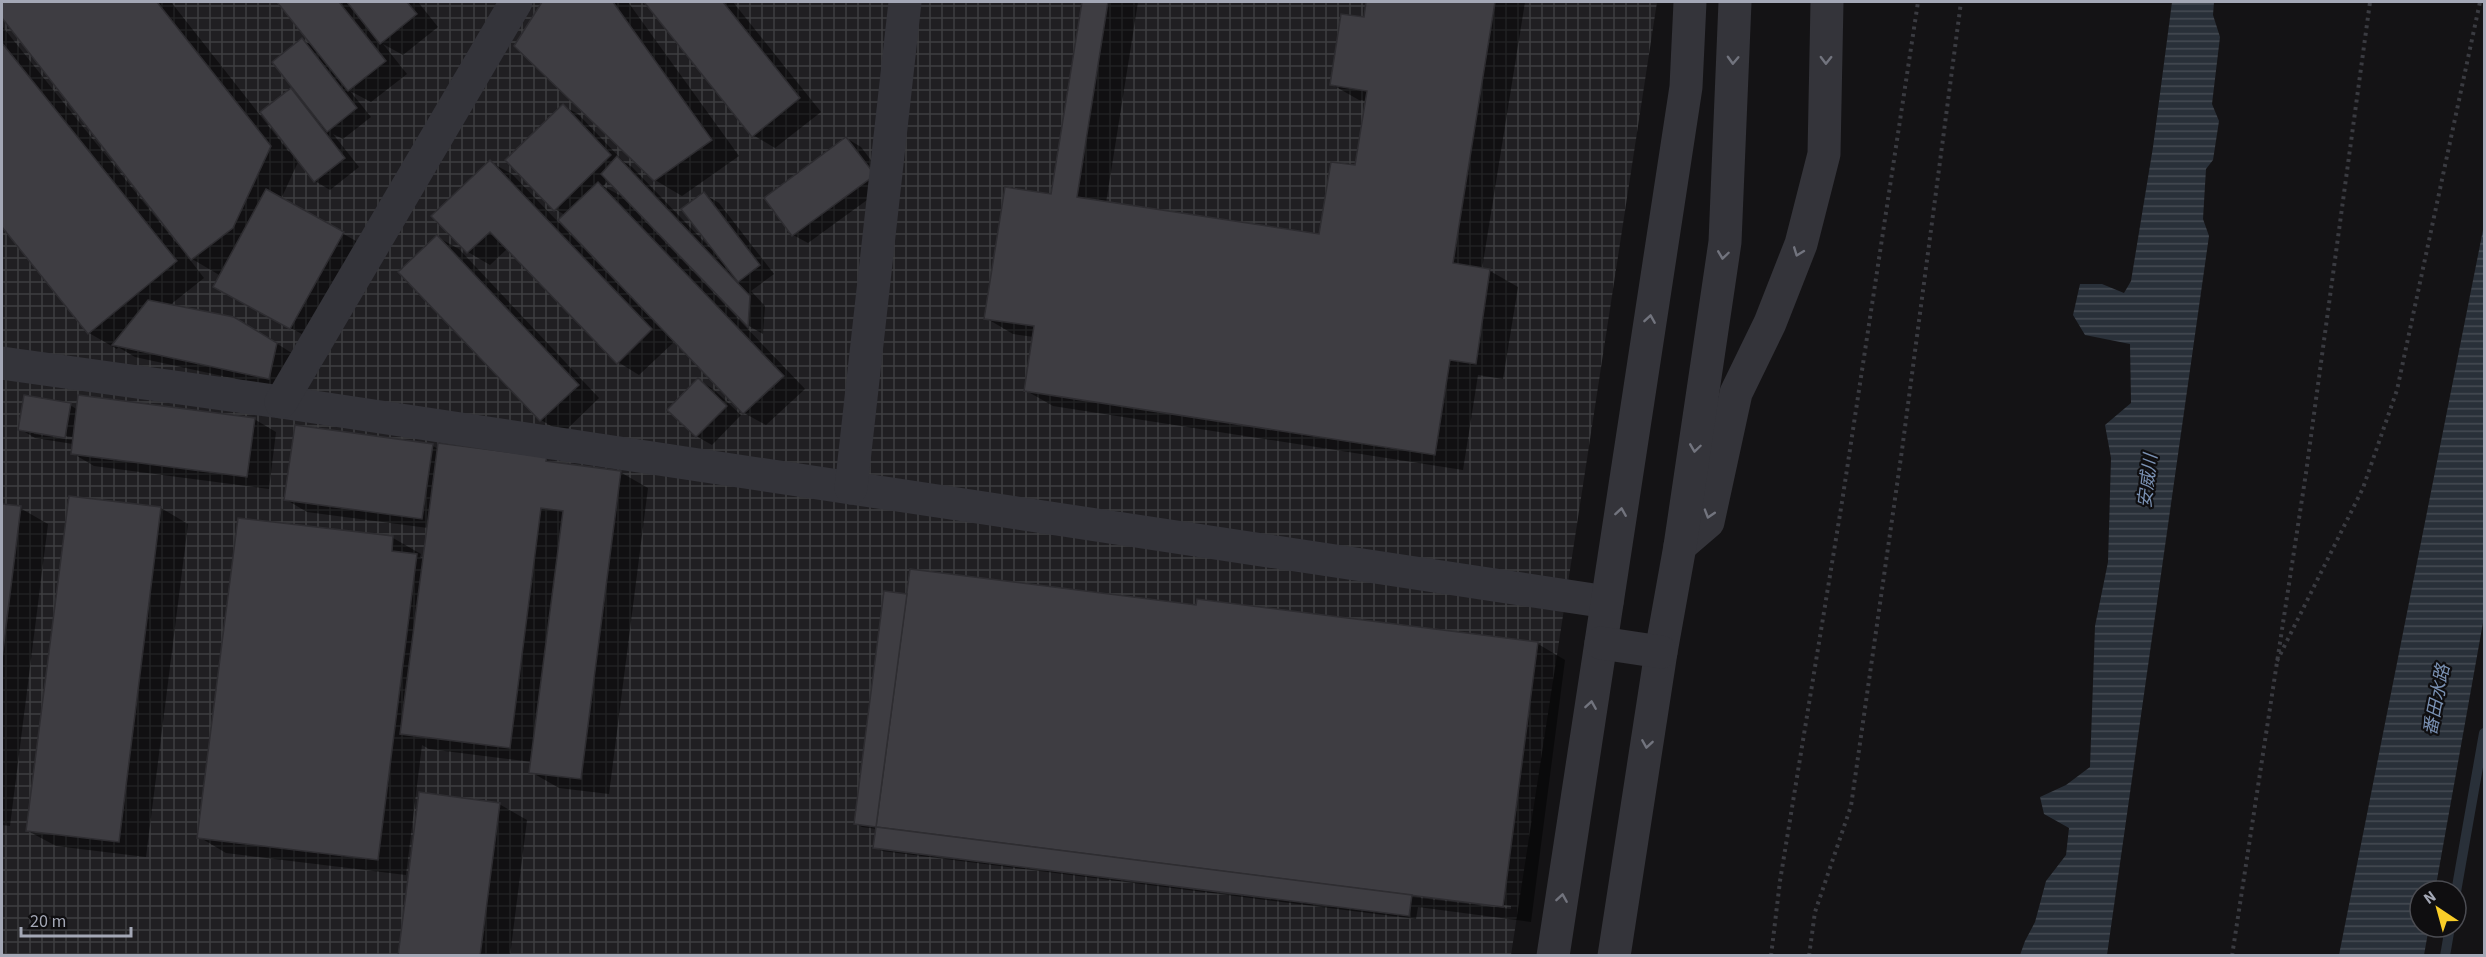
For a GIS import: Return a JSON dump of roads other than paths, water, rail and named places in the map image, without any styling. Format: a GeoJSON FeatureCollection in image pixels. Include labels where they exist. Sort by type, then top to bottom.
{"type":"FeatureCollection","features":[{"type":"Feature","properties":{"kind":"street"},"geometry":{"type":"LineString","coordinates":[[280,402],[516,2]]}},
{"type":"Feature","properties":{"kind":"street"},"geometry":{"type":"LineString","coordinates":[[1553,956],[1686,87],[1690,2]]}},
{"type":"Feature","properties":{"kind":"street"},"geometry":{"type":"LineString","coordinates":[[1614,956],[1660,652],[1680,546],[1725,242],[1735,2]]}},
{"type":"Feature","properties":{"kind":"street"},"geometry":{"type":"LineString","coordinates":[[1680,546],[1708,522],[1736,393],[1770,323],[1801,244],[1824,154],[1827,2]]}},
{"type":"Feature","properties":{"kind":"street"},"geometry":{"type":"LineString","coordinates":[[851,488],[899,9]]}},
{"type":"Feature","properties":{"kind":"street"},"geometry":{"type":"LineString","coordinates":[[2,363],[280,402],[1607,602]]}},
{"type":"Feature","properties":{"kind":"street"},"geometry":{"type":"LineString","coordinates":[[1601,643],[1660,652]]}},
{"type":"Feature","properties":{"kind":"water","name":"安威川"},"geometry":{"type":"Polygon","coordinates":[[[2172,2],[2214,2],[2213,15],[2220,37],[2212,104],[2219,121],[2213,160],[2206,169],[2203,219],[2209,236],[2107,955],[2020,955],[2035,922],[2046,881],[2066,855],[2069,828],[2044,814],[2040,797],[2066,785],[2090,767],[2095,626],[2108,562],[2111,458],[2105,425],[2131,403],[2130,344],[2085,335],[2073,315],[2080,284],[2102,284],[2124,293],[2131,281],[2153,147],[2172,2]]]}},
{"type":"Feature","properties":{"kind":"water","name":"番田水路"},"geometry":{"type":"Polygon","coordinates":[[[2484,225],[2484,617],[2437,879],[2408,879],[2408,939],[2427,939],[2424,955],[2339,955],[2484,225]]]}},
{"type":"Feature","properties":{"kind":"waterway"},"geometry":{"type":"LineString","coordinates":[[2458,879],[2484,733]]}},
{"type":"Feature","properties":{"kind":"waterway"},"geometry":{"type":"LineString","coordinates":[[2445,956],[2448,939]]}}]}
